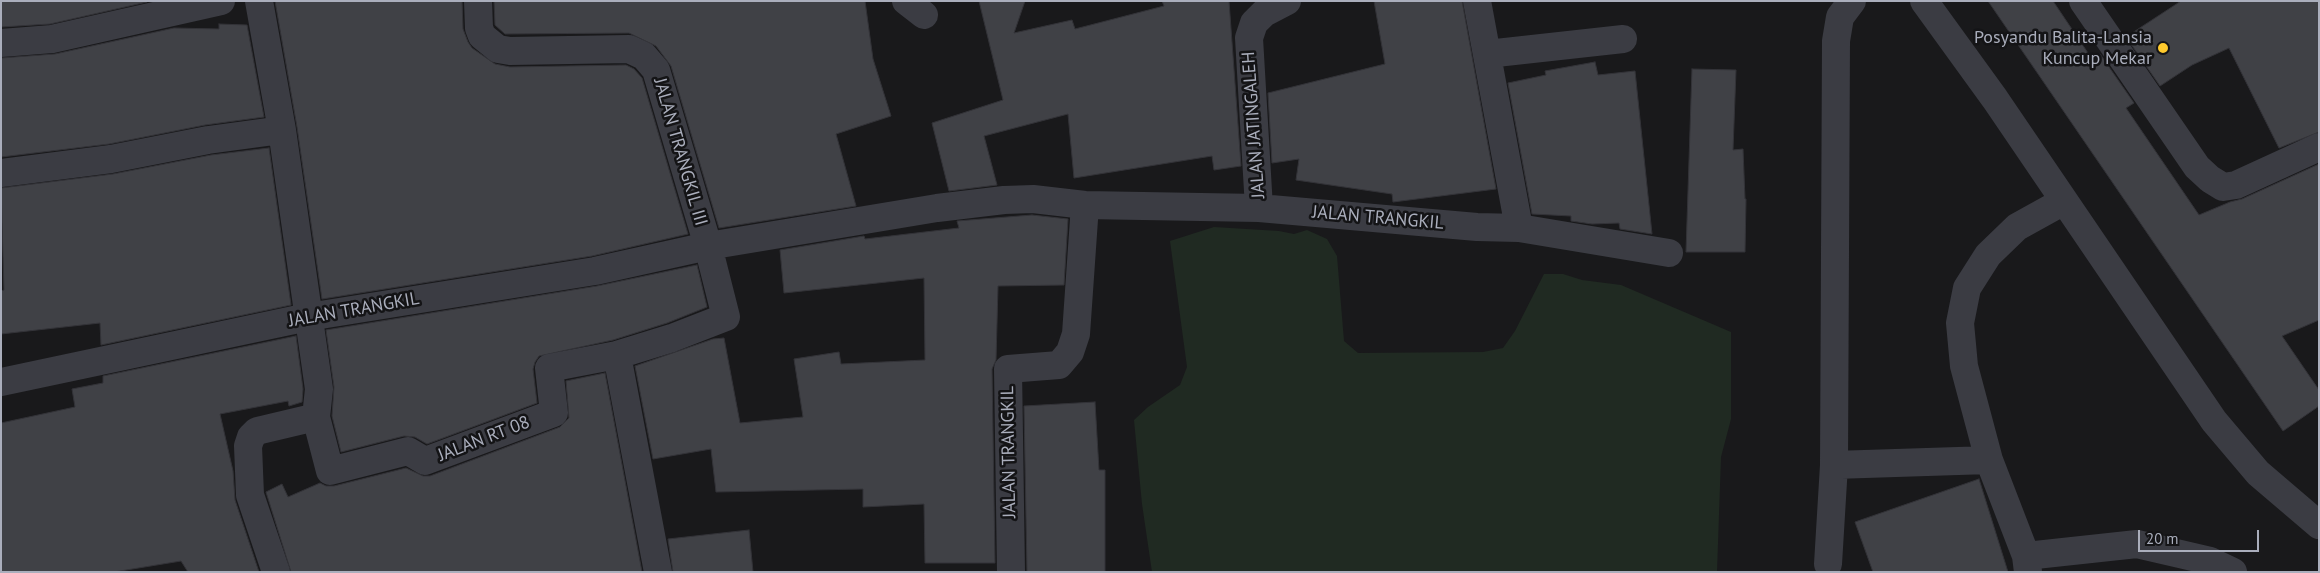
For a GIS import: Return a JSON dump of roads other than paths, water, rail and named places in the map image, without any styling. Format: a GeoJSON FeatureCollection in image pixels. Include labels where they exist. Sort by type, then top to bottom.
{"type":"FeatureCollection","features":[{"type":"Feature","properties":{"kind":"street"},"geometry":{"type":"LineString","coordinates":[[1,43],[52,39],[221,1]]}},
{"type":"Feature","properties":{"kind":"street"},"geometry":{"type":"LineString","coordinates":[[259,1],[282,130],[319,389],[316,417],[257,431],[251,437],[248,446],[250,495],[276,572]]}},
{"type":"Feature","properties":{"kind":"street","name":"JALAN TRANGKIL III"},"geometry":{"type":"LineString","coordinates":[[478,1],[482,36],[498,49],[510,51],[629,49],[651,62],[656,70],[708,246]]}},
{"type":"Feature","properties":{"kind":"street","name":"JALAN JATINGALEH"},"geometry":{"type":"LineString","coordinates":[[1259,208],[1248,38],[1254,23],[1264,13],[1287,1]]}},
{"type":"Feature","properties":{"kind":"street"},"geometry":{"type":"LineString","coordinates":[[1477,1],[1520,228]]}},
{"type":"Feature","properties":{"kind":"street"},"geometry":{"type":"LineString","coordinates":[[1828,564],[1834,465],[1836,41],[1840,17],[1852,1]]}},
{"type":"Feature","properties":{"kind":"street"},"geometry":{"type":"LineString","coordinates":[[1924,1],[1995,99],[2214,422],[2258,473],[2319,525]]}},
{"type":"Feature","properties":{"kind":"street"},"geometry":{"type":"LineString","coordinates":[[2083,1],[2197,167],[2210,179],[2223,187],[2236,185],[2319,147]]}},
{"type":"Feature","properties":{"kind":"street"},"geometry":{"type":"LineString","coordinates":[[1487,54],[1623,39]]}},
{"type":"Feature","properties":{"kind":"street"},"geometry":{"type":"LineString","coordinates":[[1,173],[111,159],[208,140],[282,130]]}},
{"type":"Feature","properties":{"kind":"street","name":"JALAN TRANGKIL"},"geometry":{"type":"LineString","coordinates":[[1,382],[308,316],[595,271],[708,246],[938,208],[1004,200],[1033,199],[1085,205],[1259,208],[1477,227],[1520,228],[1669,253]]}},
{"type":"Feature","properties":{"kind":"street"},"geometry":{"type":"LineString","coordinates":[[2064,201],[2017,227],[1988,255],[1967,288],[1960,323],[1964,366],[1989,460],[2027,564],[2137,544],[2210,561],[2233,572]]}},
{"type":"Feature","properties":{"kind":"street","name":"JALAN TRANGKIL"},"geometry":{"type":"LineString","coordinates":[[1011,572],[1008,369],[1059,365],[1070,352],[1076,334],[1085,205]]}},
{"type":"Feature","properties":{"kind":"street","name":"JALAN RT 08"},"geometry":{"type":"LineString","coordinates":[[316,417],[330,471],[408,451],[426,461],[554,413],[549,368],[617,355],[672,338],[726,317],[708,246]]}},
{"type":"Feature","properties":{"kind":"street"},"geometry":{"type":"LineString","coordinates":[[617,355],[658,572]]}},
{"type":"Feature","properties":{"kind":"street"},"geometry":{"type":"LineString","coordinates":[[1834,465],[1989,460]]}},
{"type":"Feature","properties":{"kind":"place","name":"Posyandu Balita-Lansia Kuncup Mekar"},"geometry":{"type":"Point","coordinates":[2163,48]}}]}
